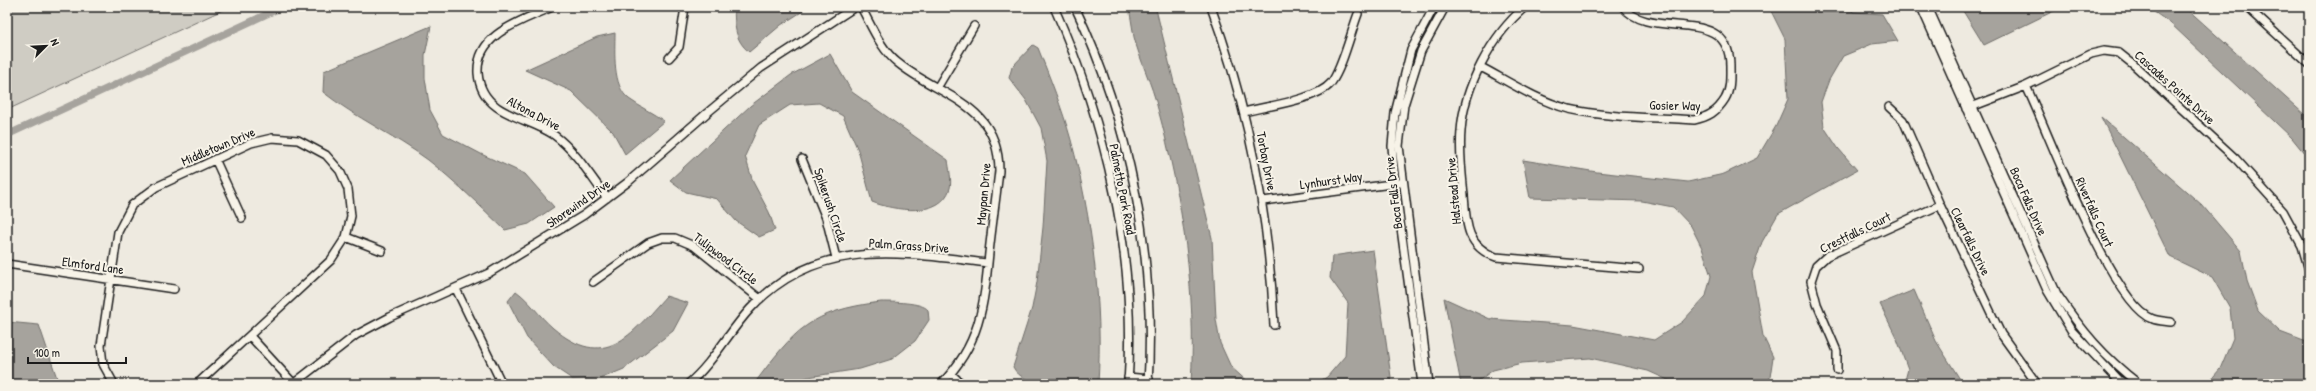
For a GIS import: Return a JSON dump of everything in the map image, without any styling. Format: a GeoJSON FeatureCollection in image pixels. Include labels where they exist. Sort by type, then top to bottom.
{"type":"FeatureCollection","features":[{"type":"Feature","properties":{"kind":"street","name":"Altona Drive"},"geometry":{"type":"LineString","coordinates":[[552,7],[505,29],[491,39],[482,51],[479,61],[480,82],[487,97],[498,107],[541,127],[564,144],[607,198]]}},
{"type":"Feature","properties":{"kind":"street"},"geometry":{"type":"LineString","coordinates":[[669,58],[680,46],[685,7]]}},
{"type":"Feature","properties":{"kind":"street","name":"Shorewind Drive"},"geometry":{"type":"LineString","coordinates":[[293,384],[356,335],[390,317],[456,289],[534,247],[607,198],[761,68],[855,7]]}},
{"type":"Feature","properties":{"kind":"street","name":"Maypan Drive"},"geometry":{"type":"LineString","coordinates":[[861,7],[893,58],[974,111],[989,127],[996,145],[998,171],[980,319],[968,349],[941,384]]}},
{"type":"Feature","properties":{"kind":"street","name":"Palmetto Park Road"},"geometry":{"type":"LineString","coordinates":[[1054,7],[1090,100],[1115,198],[1122,240],[1128,308],[1128,381]]}},
{"type":"Feature","properties":{"kind":"street","name":"Palmetto Park Road"},"geometry":{"type":"LineString","coordinates":[[1075,7],[1090,40],[1113,104],[1135,196],[1148,295],[1149,381]]}},
{"type":"Feature","properties":{"kind":"street","name":"Torbay Drive"},"geometry":{"type":"LineString","coordinates":[[1211,7],[1244,112],[1263,201],[1272,282],[1274,325]]}},
{"type":"Feature","properties":{"kind":"street","name":"Boca Falls Drive"},"geometry":{"type":"LineString","coordinates":[[1422,384],[1395,184],[1392,146],[1395,113],[1411,50],[1434,7]]}},
{"type":"Feature","properties":{"kind":"street","name":"Boca Falls Drive"},"geometry":{"type":"LineString","coordinates":[[1429,384],[1403,183],[1400,146],[1404,105],[1421,51],[1445,7]]}},
{"type":"Feature","properties":{"kind":"street","name":"Halstead Drive"},"geometry":{"type":"LineString","coordinates":[[1525,7],[1514,17],[1494,43],[1481,67],[1465,107],[1461,131],[1466,216],[1469,232],[1477,246],[1482,251],[1496,257],[1639,270]]}},
{"type":"Feature","properties":{"kind":"street","name":"Gosier Way"},"geometry":{"type":"LineString","coordinates":[[1481,67],[1546,100],[1567,108],[1586,112],[1694,120],[1708,117],[1720,107],[1728,94],[1730,77],[1730,57],[1727,46],[1722,40],[1702,27],[1650,22],[1632,15],[1623,7]]}},
{"type":"Feature","properties":{"kind":"street","name":"Boca Falls Drive"},"geometry":{"type":"LineString","coordinates":[[1921,7],[2057,294],[2083,333],[2139,384]]}},
{"type":"Feature","properties":{"kind":"street","name":"Boca Falls Drive"},"geometry":{"type":"LineString","coordinates":[[1928,7],[2047,290],[2071,330],[2117,379],[2126,384]]}},
{"type":"Feature","properties":{"kind":"street"},"geometry":{"type":"LineString","coordinates":[[2247,7],[2309,64]]}},
{"type":"Feature","properties":{"kind":"street"},"geometry":{"type":"LineString","coordinates":[[1244,112],[1313,94],[1328,86],[1336,74],[1358,14]]}},
{"type":"Feature","properties":{"kind":"street"},"geometry":{"type":"LineString","coordinates":[[937,88],[974,26]]}},
{"type":"Feature","properties":{"kind":"street","name":"Cascades Pointe Drive"},"geometry":{"type":"LineString","coordinates":[[1970,108],[2026,86],[2092,54],[2104,51],[2119,53],[2236,159],[2282,211],[2302,246],[2309,270]]}},
{"type":"Feature","properties":{"kind":"street","name":"Riverfalls Court"},"geometry":{"type":"LineString","coordinates":[[2026,86],[2102,258],[2134,305],[2152,319],[2171,322]]}},
{"type":"Feature","properties":{"kind":"street","name":"Clearfalls Drive"},"geometry":{"type":"LineString","coordinates":[[1889,107],[1903,120],[1940,206],[2001,334],[2037,384]]}},
{"type":"Feature","properties":{"kind":"street","name":"Middletown Drive"},"geometry":{"type":"LineString","coordinates":[[114,384],[106,373],[102,355],[118,232],[132,205],[156,186],[252,143],[272,138],[298,140],[317,149],[333,162],[348,188],[351,216],[346,237],[332,260],[197,384]]}},
{"type":"Feature","properties":{"kind":"street"},"geometry":{"type":"LineString","coordinates":[[215,159],[242,218]]}},
{"type":"Feature","properties":{"kind":"street","name":"Spikerush Circle"},"geometry":{"type":"LineString","coordinates":[[802,159],[826,218],[836,258]]}},
{"type":"Feature","properties":{"kind":"street","name":"Lynhurst Way"},"geometry":{"type":"LineString","coordinates":[[1263,201],[1403,183]]}},
{"type":"Feature","properties":{"kind":"street","name":"Crestfalls Court"},"geometry":{"type":"LineString","coordinates":[[1837,370],[1837,350],[1817,304],[1811,281],[1816,266],[1827,256],[1940,206]]}},
{"type":"Feature","properties":{"kind":"street"},"geometry":{"type":"LineString","coordinates":[[346,237],[382,251]]}},
{"type":"Feature","properties":{"kind":"street","name":"Tulipwood Circle"},"geometry":{"type":"LineString","coordinates":[[593,282],[648,243],[662,238],[675,238],[694,246],[760,299]]}},
{"type":"Feature","properties":{"kind":"street","name":"Palm Grass Drive"},"geometry":{"type":"LineString","coordinates":[[688,384],[708,363],[738,323],[760,299],[790,277],[813,266],[836,258],[861,254],[892,253],[988,263]]}},
{"type":"Feature","properties":{"kind":"street","name":"Elmford Lane"},"geometry":{"type":"LineString","coordinates":[[7,264],[174,289]]}},
{"type":"Feature","properties":{"kind":"street"},"geometry":{"type":"LineString","coordinates":[[456,289],[502,384]]}},
{"type":"Feature","properties":{"kind":"street"},"geometry":{"type":"LineString","coordinates":[[250,336],[293,384]]}},
{"type":"Feature","properties":{"kind":"street"},"geometry":{"type":"LineString","coordinates":[[2111,384],[2117,379],[2122,370]]}},
{"type":"Feature","properties":{"kind":"street"},"geometry":{"type":"LineString","coordinates":[[950,374],[962,384]]}},
{"type":"Feature","properties":{"kind":"street"},"geometry":{"type":"LineString","coordinates":[[1128,381],[1149,381]]}},
{"type":"Feature","properties":{"kind":"shaded area"},"geometry":{"type":"Polygon","coordinates":[[[7,7],[229,7],[7,110],[7,7]]]}},
{"type":"Feature","properties":{"kind":"shaded area"},"geometry":{"type":"Polygon","coordinates":[[[734,7],[801,7],[803,11],[781,25],[749,52],[740,42],[736,32],[734,7]]]}},
{"type":"Feature","properties":{"kind":"shaded area"},"geometry":{"type":"Polygon","coordinates":[[[1129,7],[1155,7],[1157,13],[1212,238],[1216,319],[1220,343],[1231,367],[1250,384],[1191,384],[1192,315],[1190,280],[1181,210],[1167,142],[1155,100],[1139,55],[1134,37],[1129,7]]]}},
{"type":"Feature","properties":{"kind":"shaded area"},"geometry":{"type":"Polygon","coordinates":[[[1767,7],[1849,7],[1853,12],[1882,14],[1898,41],[1872,44],[1843,56],[1829,80],[1821,102],[1824,127],[1838,148],[1857,170],[1778,214],[1762,242],[1752,272],[1763,336],[1773,357],[1769,384],[1677,384],[1648,371],[1590,358],[1522,363],[1493,370],[1474,384],[1461,384],[1444,298],[1490,319],[1573,325],[1654,340],[1682,322],[1706,296],[1711,276],[1702,248],[1691,226],[1673,207],[1642,201],[1530,198],[1523,160],[1597,172],[1688,182],[1724,174],[1757,158],[1776,126],[1788,99],[1785,39],[1771,11],[1767,7]]]}},
{"type":"Feature","properties":{"kind":"shaded area"},"geometry":{"type":"Polygon","coordinates":[[[1976,7],[2062,7],[1984,45],[1963,11],[1976,7]]]}},
{"type":"Feature","properties":{"kind":"shaded area"},"geometry":{"type":"Polygon","coordinates":[[[2147,7],[2185,7],[2306,116],[2309,119],[2309,159],[2292,138],[2170,23],[2147,7]]]}},
{"type":"Feature","properties":{"kind":"shaded area"},"geometry":{"type":"Polygon","coordinates":[[[431,26],[425,55],[425,78],[430,110],[443,134],[481,154],[525,174],[554,207],[529,224],[505,230],[458,185],[428,160],[323,92],[324,71],[431,26]]]}},
{"type":"Feature","properties":{"kind":"shaded area"},"geometry":{"type":"Polygon","coordinates":[[[615,33],[615,59],[617,77],[620,86],[629,99],[664,121],[625,154],[613,132],[571,91],[525,70],[597,37],[615,33]]]}},
{"type":"Feature","properties":{"kind":"shaded area"},"geometry":{"type":"Polygon","coordinates":[[[1033,45],[1038,48],[1064,116],[1085,200],[1097,292],[1099,323],[1098,384],[1064,385],[1039,383],[1028,380],[1019,375],[1013,367],[1032,308],[1037,282],[1043,227],[1047,161],[1041,128],[1026,100],[1009,78],[1012,67],[1033,45]]]}},
{"type":"Feature","properties":{"kind":"shaded area"},"geometry":{"type":"Polygon","coordinates":[[[830,54],[852,92],[948,160],[951,185],[945,198],[937,204],[916,210],[892,208],[872,202],[858,150],[843,116],[819,103],[790,105],[759,125],[745,156],[753,182],[769,212],[775,230],[759,237],[736,221],[717,199],[686,192],[670,180],[750,106],[791,75],[830,54]]]}},
{"type":"Feature","properties":{"kind":"shaded area"},"geometry":{"type":"Polygon","coordinates":[[[2101,117],[2202,205],[2241,251],[2247,281],[2258,311],[2280,332],[2309,343],[2309,384],[2207,384],[2220,369],[2233,338],[2230,308],[2212,277],[2170,257],[2101,117]]]}},
{"type":"Feature","properties":{"kind":"shaded area"},"geometry":{"type":"Polygon","coordinates":[[[1373,250],[1392,384],[1315,384],[1327,377],[1345,356],[1348,303],[1330,278],[1332,256],[1373,250]]]}},
{"type":"Feature","properties":{"kind":"shaded area"},"geometry":{"type":"Polygon","coordinates":[[[1914,290],[1936,341],[1963,384],[1904,384],[1908,369],[1897,339],[1880,304],[1914,290]]]}},
{"type":"Feature","properties":{"kind":"shaded area"},"geometry":{"type":"Polygon","coordinates":[[[516,291],[526,299],[553,328],[571,341],[588,347],[602,347],[616,343],[629,335],[666,296],[688,303],[673,331],[624,369],[602,378],[572,379],[554,367],[527,338],[508,301],[516,291]]]}},
{"type":"Feature","properties":{"kind":"shaded area"},"geometry":{"type":"Polygon","coordinates":[[[881,302],[899,302],[920,305],[928,310],[929,320],[915,341],[892,359],[860,369],[808,377],[789,384],[754,384],[781,349],[793,336],[806,326],[820,317],[837,311],[881,302]]]}},
{"type":"Feature","properties":{"kind":"shaded area"},"geometry":{"type":"Polygon","coordinates":[[[7,322],[39,325],[59,384],[7,384],[7,322]]]}},
{"type":"Feature","properties":{"kind":"waterway"},"geometry":{"type":"LineString","coordinates":[[7,135],[282,7]]}}]}
